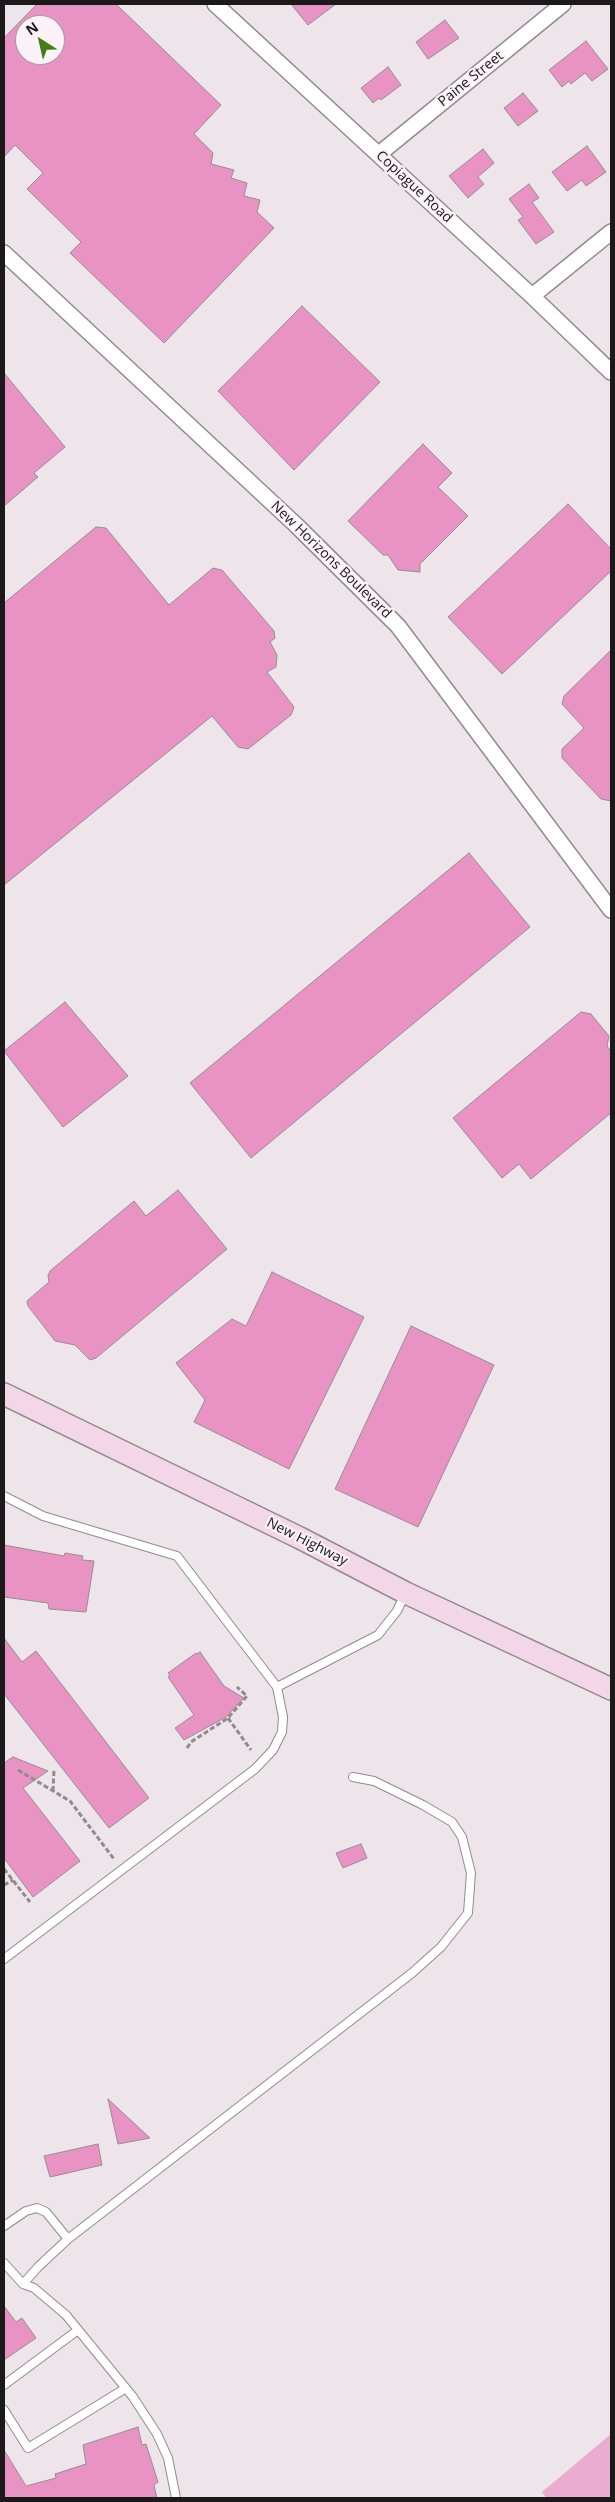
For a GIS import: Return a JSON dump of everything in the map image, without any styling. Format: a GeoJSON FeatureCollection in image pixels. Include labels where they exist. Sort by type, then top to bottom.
{"type":"FeatureCollection","features":[{"type":"Feature","properties":{"kind":"main road","name":"New Highway"},"geometry":{"type":"LineString","coordinates":[[4,1394],[300,1538],[406,1592],[611,1689]]}},
{"type":"Feature","properties":{"kind":"street","name":"Paine Street"},"geometry":{"type":"LineString","coordinates":[[379,154],[563,4]]}},
{"type":"Feature","properties":{"kind":"street","name":"Copiague Road"},"geometry":{"type":"LineString","coordinates":[[224,6],[611,372]]}},
{"type":"Feature","properties":{"kind":"street"},"geometry":{"type":"LineString","coordinates":[[532,296],[611,232]]}},
{"type":"Feature","properties":{"kind":"street","name":"New Horizons Boulevard"},"geometry":{"type":"LineString","coordinates":[[4,253],[296,525],[398,626],[611,910]]}},
{"type":"Feature","properties":{"kind":"lane"},"geometry":{"type":"LineString","coordinates":[[4,1496],[43,1516],[177,1556],[277,1687],[283,1717],[282,1732],[273,1750],[255,1769],[4,1959]]}},
{"type":"Feature","properties":{"kind":"lane"},"geometry":{"type":"LineString","coordinates":[[277,1687],[378,1635],[397,1610],[406,1592]]}},
{"type":"Feature","properties":{"kind":"lane"},"geometry":{"type":"LineString","coordinates":[[23,2284],[38,2266],[68,2239],[412,1973],[441,1947],[468,1913],[471,1873],[462,1838],[452,1822],[424,1805],[374,1781],[353,1777]]}},
{"type":"Feature","properties":{"kind":"lane"},"geometry":{"type":"LineString","coordinates":[[4,2226],[26,2211],[37,2208],[46,2212],[68,2239]]}},
{"type":"Feature","properties":{"kind":"lane"},"geometry":{"type":"LineString","coordinates":[[4,2264],[23,2284],[34,2288],[66,2315],[126,2388],[157,2434],[168,2458],[176,2498]]}},
{"type":"Feature","properties":{"kind":"lane"},"geometry":{"type":"LineString","coordinates":[[4,2385],[78,2330]]}},
{"type":"Feature","properties":{"kind":"lane"},"geometry":{"type":"LineString","coordinates":[[4,2410],[28,2448],[126,2388]]}},
{"type":"Feature","properties":{"kind":"path"},"geometry":{"type":"LineString","coordinates":[[187,1748],[191,1742],[228,1718],[248,1696],[237,1687]]}},
{"type":"Feature","properties":{"kind":"path"},"geometry":{"type":"LineString","coordinates":[[228,1718],[251,1750]]}},
{"type":"Feature","properties":{"kind":"path"},"geometry":{"type":"LineString","coordinates":[[18,1770],[70,1801],[114,1859]]}},
{"type":"Feature","properties":{"kind":"path"},"geometry":{"type":"LineString","coordinates":[[53,1791],[54,1770]]}},
{"type":"Feature","properties":{"kind":"path"},"geometry":{"type":"LineString","coordinates":[[4,1869],[30,1902]]}},
{"type":"Feature","properties":{"kind":"path"},"geometry":{"type":"LineString","coordinates":[[4,1885],[13,1880]]}},
{"type":"Feature","properties":{"kind":"shaded area"},"geometry":{"type":"Polygon","coordinates":[[[611,2434],[611,2498],[546,2498],[542,2492],[611,2434]]]}},
{"type":"Feature","properties":{"kind":"building"},"geometry":{"type":"Polygon","coordinates":[[[37,4],[116,4],[221,105],[194,134],[213,153],[211,164],[234,170],[231,178],[247,183],[244,196],[260,200],[257,212],[274,228],[164,343],[70,253],[81,242],[27,189],[43,173],[15,145],[4,157],[4,38],[15,27],[15,65],[65,65],[65,15],[26,15],[37,4]]]}},
{"type":"Feature","properties":{"kind":"building"},"geometry":{"type":"Polygon","coordinates":[[[291,4],[336,4],[308,25],[291,4]]]}},
{"type":"Feature","properties":{"kind":"building"},"geometry":{"type":"Polygon","coordinates":[[[445,20],[459,38],[428,59],[416,42],[445,20]]]}},
{"type":"Feature","properties":{"kind":"building"},"geometry":{"type":"Polygon","coordinates":[[[586,41],[608,69],[592,81],[585,73],[571,84],[569,81],[562,87],[549,70],[586,41]]]}},
{"type":"Feature","properties":{"kind":"building"},"geometry":{"type":"Polygon","coordinates":[[[388,67],[401,85],[381,100],[379,98],[373,103],[361,88],[388,67]]]}},
{"type":"Feature","properties":{"kind":"building"},"geometry":{"type":"Polygon","coordinates":[[[523,93],[538,111],[518,126],[504,108],[523,93]]]}},
{"type":"Feature","properties":{"kind":"building"},"geometry":{"type":"Polygon","coordinates":[[[587,146],[606,172],[586,186],[582,180],[567,191],[552,172],[587,146]]]}},
{"type":"Feature","properties":{"kind":"building"},"geometry":{"type":"Polygon","coordinates":[[[483,149],[494,163],[478,177],[484,184],[468,198],[449,176],[483,149]]]}},
{"type":"Feature","properties":{"kind":"building"},"geometry":{"type":"Polygon","coordinates":[[[529,184],[539,198],[532,202],[554,232],[536,244],[518,220],[523,217],[509,199],[529,184]]]}},
{"type":"Feature","properties":{"kind":"building"},"geometry":{"type":"Polygon","coordinates":[[[302,306],[380,382],[294,470],[218,391],[302,306]]]}},
{"type":"Feature","properties":{"kind":"building"},"geometry":{"type":"Polygon","coordinates":[[[4,373],[65,447],[34,473],[38,477],[4,506],[4,373]]]}},
{"type":"Feature","properties":{"kind":"building"},"geometry":{"type":"Polygon","coordinates":[[[423,444],[452,473],[438,487],[468,516],[420,564],[420,572],[398,570],[388,555],[383,555],[348,521],[423,444]]]}},
{"type":"Feature","properties":{"kind":"building"},"geometry":{"type":"Polygon","coordinates":[[[568,504],[611,549],[611,571],[502,674],[448,617],[568,504]]]}},
{"type":"Feature","properties":{"kind":"building"},"geometry":{"type":"Polygon","coordinates":[[[96,527],[106,528],[169,605],[213,568],[222,570],[274,631],[275,638],[270,642],[277,655],[276,667],[267,672],[294,707],[291,715],[248,749],[238,747],[212,716],[4,885],[4,603],[96,527]]]}},
{"type":"Feature","properties":{"kind":"building"},"geometry":{"type":"Polygon","coordinates":[[[611,650],[611,801],[601,799],[562,758],[562,749],[584,728],[562,704],[564,696],[611,650]]]}},
{"type":"Feature","properties":{"kind":"building"},"geometry":{"type":"Polygon","coordinates":[[[469,853],[530,927],[251,1158],[190,1083],[469,853]]]}},
{"type":"Feature","properties":{"kind":"building"},"geometry":{"type":"Polygon","coordinates":[[[65,1002],[128,1076],[63,1127],[4,1051],[65,1002]]]}},
{"type":"Feature","properties":{"kind":"building"},"geometry":{"type":"Polygon","coordinates":[[[581,1012],[591,1014],[609,1036],[607,1046],[611,1052],[611,1113],[531,1179],[519,1164],[502,1178],[453,1118],[581,1012]]]}},
{"type":"Feature","properties":{"kind":"building"},"geometry":{"type":"Polygon","coordinates":[[[178,1190],[227,1249],[96,1358],[90,1360],[75,1345],[55,1341],[28,1306],[27,1301],[49,1282],[48,1276],[50,1271],[134,1201],[146,1216],[178,1190]]]}},
{"type":"Feature","properties":{"kind":"building"},"geometry":{"type":"Polygon","coordinates":[[[272,1272],[364,1317],[289,1469],[194,1422],[205,1400],[176,1363],[232,1319],[246,1326],[272,1272]]]}},
{"type":"Feature","properties":{"kind":"building"},"geometry":{"type":"Polygon","coordinates":[[[411,1326],[494,1365],[418,1527],[335,1489],[411,1326]]]}},
{"type":"Feature","properties":{"kind":"building"},"geometry":{"type":"Polygon","coordinates":[[[4,1545],[64,1556],[65,1553],[83,1556],[82,1560],[94,1561],[86,1612],[49,1609],[48,1603],[4,1597],[4,1545]]]}},
{"type":"Feature","properties":{"kind":"building"},"geometry":{"type":"Polygon","coordinates":[[[4,1638],[22,1662],[36,1651],[149,1798],[109,1828],[4,1694],[4,1638]]]}},
{"type":"Feature","properties":{"kind":"building"},"geometry":{"type":"Polygon","coordinates":[[[200,1652],[224,1686],[244,1698],[226,1717],[184,1740],[175,1728],[194,1715],[168,1677],[170,1676],[168,1673],[200,1652]]]}},
{"type":"Feature","properties":{"kind":"building"},"geometry":{"type":"Polygon","coordinates":[[[13,1757],[48,1771],[23,1788],[80,1861],[33,1897],[4,1858],[4,1763],[13,1757]]]}},
{"type":"Feature","properties":{"kind":"building"},"geometry":{"type":"Polygon","coordinates":[[[361,1844],[367,1858],[343,1868],[336,1853],[361,1844]]]}},
{"type":"Feature","properties":{"kind":"building"},"geometry":{"type":"Polygon","coordinates":[[[108,2099],[150,2138],[118,2144],[108,2099]]]}},
{"type":"Feature","properties":{"kind":"building"},"geometry":{"type":"Polygon","coordinates":[[[98,2144],[102,2165],[50,2177],[44,2156],[98,2144]]]}},
{"type":"Feature","properties":{"kind":"building"},"geometry":{"type":"Polygon","coordinates":[[[4,2306],[16,2322],[22,2318],[36,2338],[4,2360],[4,2306]]]}},
{"type":"Feature","properties":{"kind":"building"},"geometry":{"type":"Polygon","coordinates":[[[138,2427],[142,2445],[146,2444],[158,2482],[154,2485],[157,2498],[4,2498],[4,2450],[26,2486],[56,2478],[55,2474],[86,2464],[83,2445],[138,2427]]]}}]}
